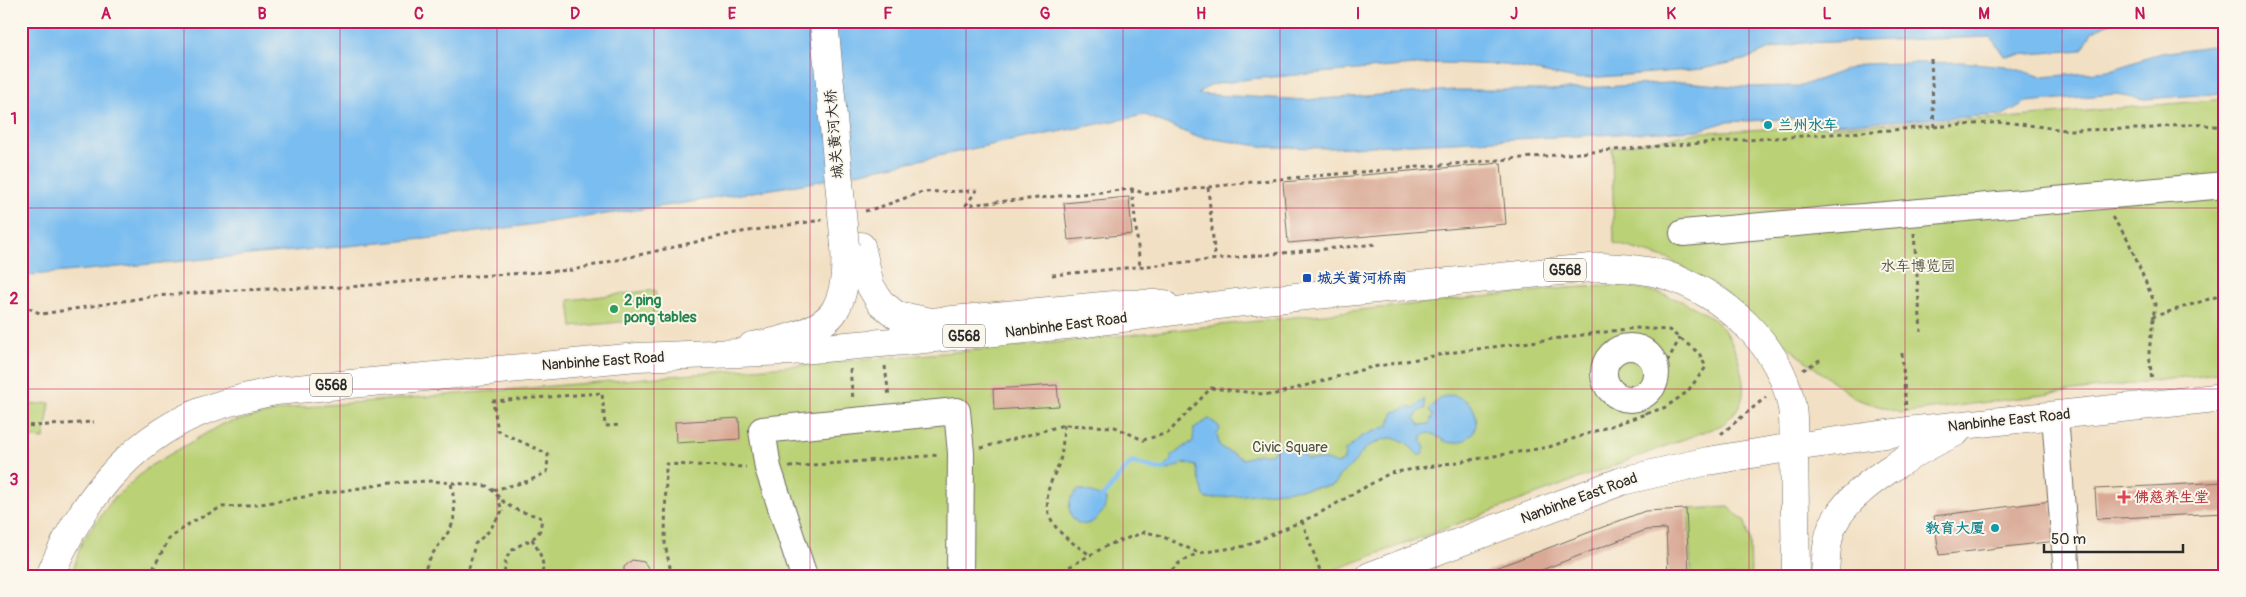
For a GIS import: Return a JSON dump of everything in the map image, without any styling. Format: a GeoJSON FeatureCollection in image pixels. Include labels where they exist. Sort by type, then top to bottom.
{"type":"FeatureCollection","features":[{"type":"Feature","properties":{"kind":"main road","name":"城关黄河大桥"},"geometry":{"type":"LineString","coordinates":[[824,21],[853,246]]}},
{"type":"Feature","properties":{"kind":"main road","name":"城关黄河大桥"},"geometry":{"type":"LineString","coordinates":[[839,21],[853,246]]}},
{"type":"Feature","properties":{"kind":"main road","name":"Nanbinhe East Road"},"geometry":{"type":"LineString","coordinates":[[853,246],[880,302],[896,315],[931,322],[1124,304],[1235,303]]}},
{"type":"Feature","properties":{"kind":"main road"},"geometry":{"type":"LineString","coordinates":[[693,355],[768,344],[802,333],[820,324],[834,312],[843,292],[846,267],[853,246]]}},
{"type":"Feature","properties":{"kind":"main road","name":"Nanbinhe East Road"},"geometry":{"type":"LineString","coordinates":[[50,576],[73,526],[104,483],[130,455],[163,431],[198,413],[236,400],[276,391],[637,357],[790,351],[949,337],[1087,323],[1235,303],[1600,267],[1633,269],[1663,275],[1688,283],[1732,312],[1759,339],[1773,359],[1784,381],[1792,408],[1794,447]]}},
{"type":"Feature","properties":{"kind":"main road","name":"Nanbinhe East Road"},"geometry":{"type":"LineString","coordinates":[[1370,576],[1622,481],[1708,461],[1907,431],[2225,396]]}},
{"type":"Feature","properties":{"kind":"main road"},"geometry":{"type":"LineString","coordinates":[[1826,576],[1827,554],[1834,523],[1851,500],[1887,472],[1924,447],[1972,424]]}},
{"type":"Feature","properties":{"kind":"main road"},"geometry":{"type":"LineString","coordinates":[[1794,447],[1796,576]]}},
{"type":"Feature","properties":{"kind":"street"},"geometry":{"type":"LineString","coordinates":[[1683,233],[2225,185]]}},
{"type":"Feature","properties":{"kind":"street"},"geometry":{"type":"LineString","coordinates":[[1630,346],[1640,348],[1648,354],[1654,362],[1656,373],[1654,383],[1643,405],[1630,399],[1619,397],[1611,391],[1605,383],[1603,373],[1605,362],[1611,354],[1619,348],[1630,346]]}},
{"type":"Feature","properties":{"kind":"street"},"geometry":{"type":"LineString","coordinates":[[804,576],[768,468],[762,430],[891,419],[957,410],[960,453],[960,576]]}},
{"type":"Feature","properties":{"kind":"street"},"geometry":{"type":"LineString","coordinates":[[2054,415],[2067,576]]}},
{"type":"Feature","properties":{"kind":"path"},"geometry":{"type":"LineString","coordinates":[[1931,59],[1934,128]]}},
{"type":"Feature","properties":{"kind":"path"},"geometry":{"type":"LineString","coordinates":[[861,211],[880,208],[922,192],[976,191],[966,204],[1132,189],[1146,194],[1660,146],[2004,122],[2066,130],[2142,129],[2193,124],[2225,127]]}},
{"type":"Feature","properties":{"kind":"path"},"geometry":{"type":"LineString","coordinates":[[1208,187],[1215,259]]}},
{"type":"Feature","properties":{"kind":"path"},"geometry":{"type":"LineString","coordinates":[[1132,189],[1140,267]]}},
{"type":"Feature","properties":{"kind":"path"},"geometry":{"type":"LineString","coordinates":[[2097,196],[2126,238],[2138,261],[2155,304],[2149,352],[2157,404]]}},
{"type":"Feature","properties":{"kind":"path"},"geometry":{"type":"LineString","coordinates":[[1913,213],[1921,332]]}},
{"type":"Feature","properties":{"kind":"path"},"geometry":{"type":"LineString","coordinates":[[21,305],[42,314],[155,296],[236,290],[349,287],[447,278],[573,270],[735,233],[824,219]]}},
{"type":"Feature","properties":{"kind":"path"},"geometry":{"type":"LineString","coordinates":[[1052,275],[1377,244]]}},
{"type":"Feature","properties":{"kind":"path"},"geometry":{"type":"LineString","coordinates":[[2152,318],[2225,294]]}},
{"type":"Feature","properties":{"kind":"path"},"geometry":{"type":"LineString","coordinates":[[960,453],[1064,425],[1115,427],[1143,440],[1168,433],[1182,416],[1212,388],[1272,395],[1368,368],[1455,352],[1635,328],[1670,330],[1699,353],[1706,367],[1687,392],[1666,406],[1643,405],[1549,447],[1390,473],[1302,522],[1246,546],[1199,553],[1178,563],[1166,576]]}},
{"type":"Feature","properties":{"kind":"path"},"geometry":{"type":"LineString","coordinates":[[1656,373],[1668,360],[1680,338]]}},
{"type":"Feature","properties":{"kind":"path"},"geometry":{"type":"LineString","coordinates":[[1902,353],[1907,431]]}},
{"type":"Feature","properties":{"kind":"path"},"geometry":{"type":"LineString","coordinates":[[884,358],[891,419]]}},
{"type":"Feature","properties":{"kind":"path"},"geometry":{"type":"LineString","coordinates":[[849,361],[856,422]]}},
{"type":"Feature","properties":{"kind":"path"},"geometry":{"type":"LineString","coordinates":[[493,490],[530,481],[547,472],[548,454],[498,431],[493,401],[602,393],[605,426],[620,425]]}},
{"type":"Feature","properties":{"kind":"path"},"geometry":{"type":"LineString","coordinates":[[21,425],[94,422]]}},
{"type":"Feature","properties":{"kind":"path"},"geometry":{"type":"LineString","coordinates":[[1064,425],[1061,456],[1048,492],[1048,513],[1053,525],[1070,542],[1090,555]]}},
{"type":"Feature","properties":{"kind":"path"},"geometry":{"type":"LineString","coordinates":[[150,576],[169,539],[190,523],[222,507],[248,506],[391,483],[431,481],[487,486],[493,490],[498,498],[502,512],[489,531],[475,544],[468,576]]}},
{"type":"Feature","properties":{"kind":"path"},"geometry":{"type":"LineString","coordinates":[[424,576],[426,564],[452,527],[455,505],[451,482]]}},
{"type":"Feature","properties":{"kind":"path"},"geometry":{"type":"LineString","coordinates":[[498,498],[516,510],[531,513],[542,518],[540,530],[532,539],[514,547],[504,565],[505,576]]}},
{"type":"Feature","properties":{"kind":"path"},"geometry":{"type":"LineString","coordinates":[[1302,522],[1322,576]]}},
{"type":"Feature","properties":{"kind":"path"},"geometry":{"type":"LineString","coordinates":[[1053,576],[1108,545],[1145,532],[1159,535],[1199,553]]}},
{"type":"Feature","properties":{"kind":"path"},"geometry":{"type":"LineString","coordinates":[[532,539],[542,559],[544,571],[541,576]]}},
{"type":"Feature","properties":{"kind":"green space","name":"水车博览园"},"geometry":{"type":"Polygon","coordinates":[[[2225,99],[2225,372],[1901,413],[1856,399],[1803,359],[1719,288],[1668,259],[1614,243],[1612,148],[1702,132],[2007,118],[2225,99]]]}},
{"type":"Feature","properties":{"kind":"green space","name":"Civic Square"},"geometry":{"type":"Polygon","coordinates":[[[1623,285],[1648,290],[1686,303],[1708,316],[1723,329],[1736,353],[1743,381],[1741,402],[1729,419],[1722,425],[1318,576],[71,576],[82,542],[113,499],[150,466],[222,424],[292,408],[1024,346],[1566,288],[1623,285]]]}},
{"type":"Feature","properties":{"kind":"green space","name":"2 ping pong tables"},"geometry":{"type":"Polygon","coordinates":[[[655,290],[660,318],[572,327],[569,300],[655,290]]]}},
{"type":"Feature","properties":{"kind":"green space"},"geometry":{"type":"Polygon","coordinates":[[[50,403],[44,439],[21,437],[21,405],[50,403]]]}},
{"type":"Feature","properties":{"kind":"green space"},"geometry":{"type":"Polygon","coordinates":[[[1729,507],[1745,522],[1750,540],[1751,576],[1691,576],[1688,509],[1729,507]]]}},
{"type":"Feature","properties":{"kind":"water"},"geometry":{"type":"Polygon","coordinates":[[[21,21],[2114,21],[2092,32],[2082,50],[2004,56],[1991,37],[1801,43],[1770,49],[1744,60],[1702,69],[1576,79],[1506,65],[1439,63],[1250,79],[1210,85],[1198,94],[1306,100],[1454,90],[1551,90],[1685,82],[1743,87],[1801,86],[1862,64],[1963,62],[2005,66],[2043,77],[2108,71],[2161,53],[2225,44],[2225,93],[2145,99],[2116,94],[2026,102],[2003,115],[1832,124],[1808,118],[1726,122],[1699,130],[1331,148],[1267,147],[1194,136],[1145,115],[809,183],[685,203],[435,238],[21,276],[21,21]]]}},
{"type":"Feature","properties":{"kind":"water"},"geometry":{"type":"Polygon","coordinates":[[[1451,395],[1462,398],[1470,404],[1475,412],[1475,429],[1470,436],[1463,441],[1453,443],[1446,442],[1428,433],[1422,436],[1425,448],[1422,455],[1418,455],[1406,442],[1392,438],[1384,439],[1367,447],[1351,466],[1339,476],[1336,483],[1331,486],[1207,499],[1204,496],[1196,466],[1184,463],[1169,470],[1163,468],[1171,460],[1171,456],[1193,441],[1194,428],[1209,419],[1219,426],[1220,430],[1217,433],[1219,444],[1222,448],[1243,459],[1258,454],[1271,454],[1277,447],[1291,445],[1307,459],[1328,460],[1337,464],[1344,460],[1345,451],[1362,436],[1388,426],[1394,412],[1409,407],[1414,409],[1424,399],[1425,409],[1420,410],[1415,418],[1420,425],[1429,424],[1433,415],[1429,411],[1431,408],[1441,399],[1451,395]]]}},
{"type":"Feature","properties":{"kind":"water"},"geometry":{"type":"Polygon","coordinates":[[[1078,490],[1085,490],[1106,499],[1102,512],[1091,522],[1078,523],[1070,512],[1069,504],[1078,490]]]}},
{"type":"Feature","properties":{"kind":"building"},"geometry":{"type":"Polygon","coordinates":[[[1501,163],[1506,224],[1288,243],[1283,182],[1501,163]]]}},
{"type":"Feature","properties":{"kind":"building"},"geometry":{"type":"Polygon","coordinates":[[[1129,197],[1132,234],[1068,240],[1064,203],[1129,197]]]}},
{"type":"Feature","properties":{"kind":"building"},"geometry":{"type":"Polygon","coordinates":[[[1057,385],[1059,406],[994,410],[993,389],[1057,385]]]}},
{"type":"Feature","properties":{"kind":"building"},"geometry":{"type":"Polygon","coordinates":[[[739,418],[740,439],[676,443],[675,422],[739,418]]]}},
{"type":"Feature","properties":{"kind":"building"},"geometry":{"type":"Polygon","coordinates":[[[2225,482],[2225,513],[2097,519],[2095,489],[2225,482]]]}},
{"type":"Feature","properties":{"kind":"building","name":"教育大厦"},"geometry":{"type":"Polygon","coordinates":[[[2051,501],[2056,541],[1939,555],[1934,516],[2051,501]]]}},
{"type":"Feature","properties":{"kind":"building"},"geometry":{"type":"Polygon","coordinates":[[[1686,509],[1689,576],[1668,576],[1666,529],[1646,530],[1526,576],[1475,576],[1645,511],[1686,509]]]}},
{"type":"Feature","properties":{"kind":"building"},"geometry":{"type":"Polygon","coordinates":[[[632,560],[644,562],[649,569],[648,576],[624,576],[624,567],[632,560]]]}},
{"type":"Feature","properties":{"kind":"waterway"},"geometry":{"type":"LineString","coordinates":[[1102,497],[1131,463],[1155,469],[1164,469]]}},
{"type":"Feature","properties":{"kind":"place","name":"兰州水车"},"geometry":{"type":"Point","coordinates":[1768,125]}},
{"type":"Feature","properties":{"kind":"place","name":"城关黄河桥南"},"geometry":{"type":"Point","coordinates":[1307,278]}},
{"type":"Feature","properties":{"kind":"place","name":"2 ping pong tables"},"geometry":{"type":"Point","coordinates":[614,309]}},
{"type":"Feature","properties":{"kind":"place","name":"佛慈养生堂"},"geometry":{"type":"Point","coordinates":[2124,497]}},
{"type":"Feature","properties":{"kind":"place","name":"教育大厦"},"geometry":{"type":"Point","coordinates":[1995,528]}}]}
